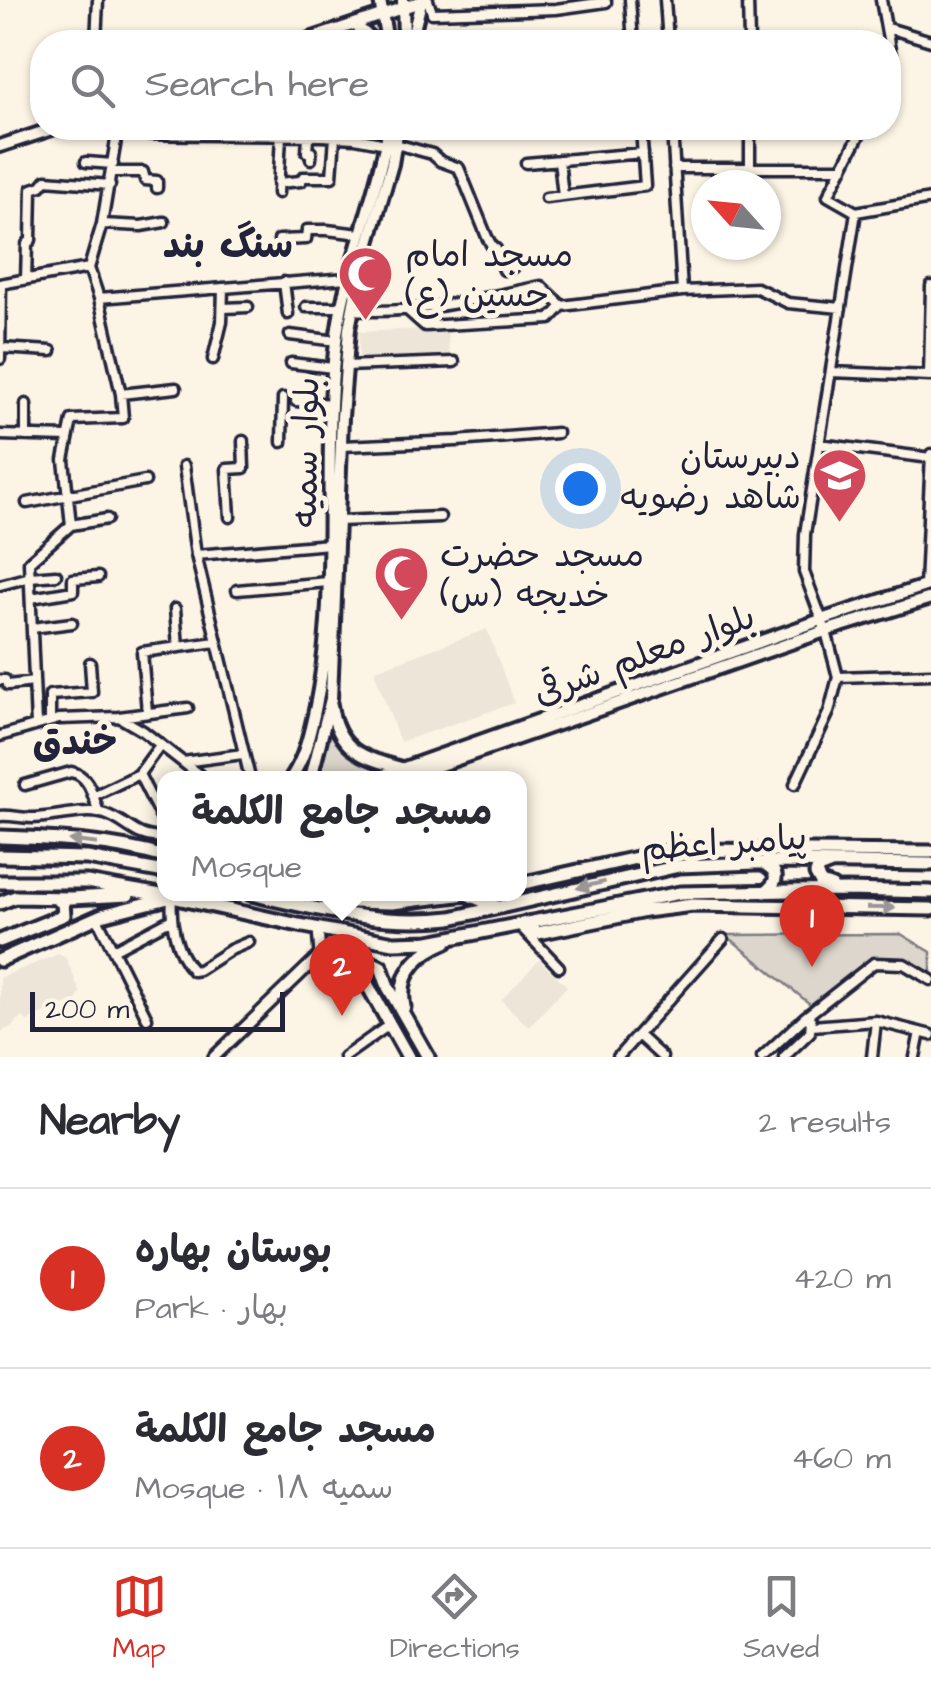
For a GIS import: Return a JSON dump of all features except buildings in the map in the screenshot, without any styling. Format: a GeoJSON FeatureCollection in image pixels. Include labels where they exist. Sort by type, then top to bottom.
{"type":"FeatureCollection","features":[{"type":"Feature","properties":{"kind":"main road"},"geometry":{"type":"LineString","coordinates":[[380,0],[382,30]]}},
{"type":"Feature","properties":{"kind":"main road"},"geometry":{"type":"LineString","coordinates":[[336,30],[381,16],[403,4],[425,1]]}},
{"type":"Feature","properties":{"kind":"main road"},"geometry":{"type":"LineString","coordinates":[[411,30],[425,1]]}},
{"type":"Feature","properties":{"kind":"main road"},"geometry":{"type":"LineString","coordinates":[[403,4],[405,30]]}},
{"type":"Feature","properties":{"kind":"main road"},"geometry":{"type":"LineString","coordinates":[[354,24],[364,30]]}},
{"type":"Feature","properties":{"kind":"main road"},"geometry":{"type":"LineString","coordinates":[[0,144],[30,135]]}},
{"type":"Feature","properties":{"kind":"main road","name":"بلوار سمیه"},"geometry":{"type":"LineString","coordinates":[[313,771],[331,699],[342,446],[336,342],[392,164],[390,140]]}},
{"type":"Feature","properties":{"kind":"main road","name":"بلوار سمیه"},"geometry":{"type":"LineString","coordinates":[[294,771],[304,753],[322,678],[330,544],[332,404],[347,308],[347,278],[393,140]]}},
{"type":"Feature","properties":{"kind":"main road","name":"بلوار معلم شرقی"},"geometry":{"type":"LineString","coordinates":[[411,771],[928,585]]}},
{"type":"Feature","properties":{"kind":"main road","name":"بلوار معلم شرقی"},"geometry":{"type":"LineString","coordinates":[[823,625],[931,598]]}},
{"type":"Feature","properties":{"kind":"main road"},"geometry":{"type":"LineString","coordinates":[[331,699],[337,730],[352,749],[397,771]]}},
{"type":"Feature","properties":{"kind":"main road"},"geometry":{"type":"LineString","coordinates":[[0,837],[78,841],[157,855]]}},
{"type":"Feature","properties":{"kind":"main road"},"geometry":{"type":"LineString","coordinates":[[527,882],[659,853],[693,850],[931,852]]}},
{"type":"Feature","properties":{"kind":"main road"},"geometry":{"type":"LineString","coordinates":[[0,856],[86,858],[157,871]]}},
{"type":"Feature","properties":{"kind":"main road"},"geometry":{"type":"LineString","coordinates":[[835,862],[818,868],[816,878],[826,886],[846,890]]}},
{"type":"Feature","properties":{"kind":"main road"},"geometry":{"type":"LineString","coordinates":[[763,863],[772,868],[776,879],[764,892]]}},
{"type":"Feature","properties":{"kind":"main road","name":"پیامبر اعظم"},"geometry":{"type":"LineString","coordinates":[[527,900],[678,866],[931,864]]}},
{"type":"Feature","properties":{"kind":"main road"},"geometry":{"type":"LineString","coordinates":[[0,882],[87,882],[152,894]]}},
{"type":"Feature","properties":{"kind":"main road","name":"پیامبر اعظم"},"geometry":{"type":"LineString","coordinates":[[191,901],[394,943],[428,942],[680,894],[931,892]]}},
{"type":"Feature","properties":{"kind":"main road"},"geometry":{"type":"LineString","coordinates":[[0,903],[15,897],[152,894]]}},
{"type":"Feature","properties":{"kind":"main road","name":"پیامبر اعظم"},"geometry":{"type":"LineString","coordinates":[[152,894],[157,895]]}},
{"type":"Feature","properties":{"kind":"main road"},"geometry":{"type":"LineString","coordinates":[[54,898],[63,903],[59,917],[61,933]]}},
{"type":"Feature","properties":{"kind":"main road"},"geometry":{"type":"LineString","coordinates":[[0,960],[97,918],[158,901]]}},
{"type":"Feature","properties":{"kind":"main road","name":"پیامبر اعظم"},"geometry":{"type":"LineString","coordinates":[[289,901],[346,914],[422,922],[524,901]]}},
{"type":"Feature","properties":{"kind":"main road"},"geometry":{"type":"LineString","coordinates":[[338,901],[346,914]]}},
{"type":"Feature","properties":{"kind":"main road"},"geometry":{"type":"LineString","coordinates":[[350,901],[392,904],[415,901]]}},
{"type":"Feature","properties":{"kind":"main road"},"geometry":{"type":"LineString","coordinates":[[484,901],[498,907]]}},
{"type":"Feature","properties":{"kind":"main road"},"geometry":{"type":"LineString","coordinates":[[360,916],[392,904]]}},
{"type":"Feature","properties":{"kind":"main road"},"geometry":{"type":"LineString","coordinates":[[522,923],[538,933],[644,910],[693,906],[931,909]]}},
{"type":"Feature","properties":{"kind":"main road"},"geometry":{"type":"LineString","coordinates":[[0,941],[59,917]]}},
{"type":"Feature","properties":{"kind":"main road"},"geometry":{"type":"LineString","coordinates":[[338,932],[408,1057]]}},
{"type":"Feature","properties":{"kind":"main road"},"geometry":{"type":"LineString","coordinates":[[406,1016],[401,992],[409,970],[437,946],[461,936]]}},
{"type":"Feature","properties":{"kind":"main road"},"geometry":{"type":"LineString","coordinates":[[359,970],[365,964],[381,967],[388,987],[428,1057]]}},
{"type":"Feature","properties":{"kind":"street"},"geometry":{"type":"LineString","coordinates":[[97,30],[98,0]]}},
{"type":"Feature","properties":{"kind":"street"},"geometry":{"type":"LineString","coordinates":[[630,0],[632,30]]}},
{"type":"Feature","properties":{"kind":"street"},"geometry":{"type":"LineString","coordinates":[[665,0],[667,30]]}},
{"type":"Feature","properties":{"kind":"street"},"geometry":{"type":"LineString","coordinates":[[748,0],[749,30]]}},
{"type":"Feature","properties":{"kind":"street"},"geometry":{"type":"LineString","coordinates":[[881,0],[888,28],[894,30]]}},
{"type":"Feature","properties":{"kind":"street"},"geometry":{"type":"LineString","coordinates":[[425,1],[432,13],[606,2]]}},
{"type":"Feature","properties":{"kind":"street"},"geometry":{"type":"LineString","coordinates":[[901,32],[931,42]]}},
{"type":"Feature","properties":{"kind":"street"},"geometry":{"type":"LineString","coordinates":[[71,525],[64,460],[72,420],[123,418],[121,394],[89,268],[102,224],[116,140]]}},
{"type":"Feature","properties":{"kind":"street"},"geometry":{"type":"LineString","coordinates":[[281,140],[278,188],[303,177],[332,177],[335,140]]}},
{"type":"Feature","properties":{"kind":"street"},"geometry":{"type":"LineString","coordinates":[[308,140],[311,158]]}},
{"type":"Feature","properties":{"kind":"street"},"geometry":{"type":"LineString","coordinates":[[359,140],[432,154],[459,168],[504,270],[514,267]]}},
{"type":"Feature","properties":{"kind":"street"},"geometry":{"type":"LineString","coordinates":[[546,198],[645,186],[642,140]]}},
{"type":"Feature","properties":{"kind":"street"},"geometry":{"type":"LineString","coordinates":[[673,140],[682,291]]}},
{"type":"Feature","properties":{"kind":"street"},"geometry":{"type":"LineString","coordinates":[[750,140],[750,168]]}},
{"type":"Feature","properties":{"kind":"street"},"geometry":{"type":"LineString","coordinates":[[857,140],[828,196],[856,212],[931,199]]}},
{"type":"Feature","properties":{"kind":"street"},"geometry":{"type":"LineString","coordinates":[[526,163],[643,152]]}},
{"type":"Feature","properties":{"kind":"street"},"geometry":{"type":"LineString","coordinates":[[560,160],[563,196]]}},
{"type":"Feature","properties":{"kind":"street"},"geometry":{"type":"LineString","coordinates":[[86,162],[144,172],[144,180],[157,181],[156,188]]}},
{"type":"Feature","properties":{"kind":"street"},"geometry":{"type":"LineString","coordinates":[[674,168],[842,168]]}},
{"type":"Feature","properties":{"kind":"street"},"geometry":{"type":"LineString","coordinates":[[26,279],[32,188],[46,180],[110,186]]}},
{"type":"Feature","properties":{"kind":"street"},"geometry":{"type":"LineString","coordinates":[[796,784],[829,712],[838,676],[804,572],[805,534],[856,212]]}},
{"type":"Feature","properties":{"kind":"street"},"geometry":{"type":"LineString","coordinates":[[102,224],[142,226],[164,222]]}},
{"type":"Feature","properties":{"kind":"street"},"geometry":{"type":"LineString","coordinates":[[279,240],[306,239],[306,230],[360,234]]}},
{"type":"Feature","properties":{"kind":"street"},"geometry":{"type":"LineString","coordinates":[[0,359],[0,284],[89,268]]}},
{"type":"Feature","properties":{"kind":"street"},"geometry":{"type":"LineString","coordinates":[[99,298],[347,278]]}},
{"type":"Feature","properties":{"kind":"street"},"geometry":{"type":"LineString","coordinates":[[284,282],[288,314]]}},
{"type":"Feature","properties":{"kind":"street"},"geometry":{"type":"LineString","coordinates":[[306,307],[407,310],[540,286],[562,306]]}},
{"type":"Feature","properties":{"kind":"street"},"geometry":{"type":"LineString","coordinates":[[831,372],[930,376],[931,286]]}},
{"type":"Feature","properties":{"kind":"street"},"geometry":{"type":"LineString","coordinates":[[213,359],[224,308],[223,288]]}},
{"type":"Feature","properties":{"kind":"street"},"geometry":{"type":"LineString","coordinates":[[407,310],[424,326],[550,319],[562,306],[682,291],[758,288],[788,303],[841,308]]}},
{"type":"Feature","properties":{"kind":"street"},"geometry":{"type":"LineString","coordinates":[[224,308],[248,307]]}},
{"type":"Feature","properties":{"kind":"street"},"geometry":{"type":"LineString","coordinates":[[290,335],[336,342]]}},
{"type":"Feature","properties":{"kind":"street"},"geometry":{"type":"LineString","coordinates":[[1,348],[50,351]]}},
{"type":"Feature","properties":{"kind":"street"},"geometry":{"type":"LineString","coordinates":[[291,363],[339,367],[454,362]]}},
{"type":"Feature","properties":{"kind":"street"},"geometry":{"type":"LineString","coordinates":[[121,394],[176,388]]}},
{"type":"Feature","properties":{"kind":"street"},"geometry":{"type":"LineString","coordinates":[[282,398],[282,442]]}},
{"type":"Feature","properties":{"kind":"street"},"geometry":{"type":"LineString","coordinates":[[296,401],[332,404]]}},
{"type":"Feature","properties":{"kind":"street"},"geometry":{"type":"LineString","coordinates":[[26,404],[26,436]]}},
{"type":"Feature","properties":{"kind":"street"},"geometry":{"type":"LineString","coordinates":[[342,446],[557,433]]}},
{"type":"Feature","properties":{"kind":"street"},"geometry":{"type":"LineString","coordinates":[[0,434],[68,437]]}},
{"type":"Feature","properties":{"kind":"street"},"geometry":{"type":"LineString","coordinates":[[230,517],[227,469],[244,468],[243,441]]}},
{"type":"Feature","properties":{"kind":"street"},"geometry":{"type":"LineString","coordinates":[[820,444],[931,456],[928,585]]}},
{"type":"Feature","properties":{"kind":"street"},"geometry":{"type":"LineString","coordinates":[[184,466],[196,556],[248,771]]}},
{"type":"Feature","properties":{"kind":"street"},"geometry":{"type":"LineString","coordinates":[[27,503],[145,481]]}},
{"type":"Feature","properties":{"kind":"street"},"geometry":{"type":"LineString","coordinates":[[340,521],[440,518]]}},
{"type":"Feature","properties":{"kind":"street"},"geometry":{"type":"LineString","coordinates":[[36,725],[29,562],[71,525],[106,519]]}},
{"type":"Feature","properties":{"kind":"street"},"geometry":{"type":"LineString","coordinates":[[196,556],[330,544]]}},
{"type":"Feature","properties":{"kind":"street"},"geometry":{"type":"LineString","coordinates":[[0,585],[56,575]]}},
{"type":"Feature","properties":{"kind":"street"},"geometry":{"type":"LineString","coordinates":[[30,598],[73,591],[73,579],[98,577]]}},
{"type":"Feature","properties":{"kind":"street"},"geometry":{"type":"LineString","coordinates":[[237,590],[328,582]]}},
{"type":"Feature","properties":{"kind":"street"},"geometry":{"type":"LineString","coordinates":[[175,609],[178,647]]}},
{"type":"Feature","properties":{"kind":"street"},"geometry":{"type":"LineString","coordinates":[[32,628],[72,622]]}},
{"type":"Feature","properties":{"kind":"street"},"geometry":{"type":"LineString","coordinates":[[147,712],[142,652],[216,642]]}},
{"type":"Feature","properties":{"kind":"street"},"geometry":{"type":"LineString","coordinates":[[50,720],[50,696],[92,692],[90,663]]}},
{"type":"Feature","properties":{"kind":"street"},"geometry":{"type":"LineString","coordinates":[[838,676],[931,674]]}},
{"type":"Feature","properties":{"kind":"street"},"geometry":{"type":"LineString","coordinates":[[4,682],[34,682]]}},
{"type":"Feature","properties":{"kind":"street"},"geometry":{"type":"LineString","coordinates":[[0,736],[50,720],[188,708]]}},
{"type":"Feature","properties":{"kind":"street"},"geometry":{"type":"LineString","coordinates":[[119,716],[193,771]]}},
{"type":"Feature","properties":{"kind":"street"},"geometry":{"type":"LineString","coordinates":[[92,796],[139,774],[160,745]]}},
{"type":"Feature","properties":{"kind":"street"},"geometry":{"type":"LineString","coordinates":[[182,762],[243,754]]}},
{"type":"Feature","properties":{"kind":"street"},"geometry":{"type":"LineString","coordinates":[[25,784],[78,772],[85,778],[99,813]]}},
{"type":"Feature","properties":{"kind":"street"},"geometry":{"type":"LineString","coordinates":[[139,774],[157,811]]}},
{"type":"Feature","properties":{"kind":"street"},"geometry":{"type":"LineString","coordinates":[[0,816],[99,813],[148,838],[157,838]]}},
{"type":"Feature","properties":{"kind":"street"},"geometry":{"type":"LineString","coordinates":[[172,901],[170,920],[186,964],[193,971],[249,942]]}},
{"type":"Feature","properties":{"kind":"street"},"geometry":{"type":"LineString","coordinates":[[97,918],[147,1018]]}},
{"type":"Feature","properties":{"kind":"street"},"geometry":{"type":"LineString","coordinates":[[113,950],[170,920]]}},
{"type":"Feature","properties":{"kind":"street"},"geometry":{"type":"LineString","coordinates":[[522,923],[559,968]]}},
{"type":"Feature","properties":{"kind":"street"},"geometry":{"type":"LineString","coordinates":[[318,928],[320,955]]}},
{"type":"Feature","properties":{"kind":"street"},"geometry":{"type":"LineString","coordinates":[[618,1057],[723,939]]}},
{"type":"Feature","properties":{"kind":"street"},"geometry":{"type":"LineString","coordinates":[[214,1057],[320,955],[338,955],[359,970]]}},
{"type":"Feature","properties":{"kind":"street"},"geometry":{"type":"LineString","coordinates":[[764,1056],[874,962],[904,964],[931,980]]}},
{"type":"Feature","properties":{"kind":"street"},"geometry":{"type":"LineString","coordinates":[[784,1057],[810,1032],[811,1020],[804,1018]]}},
{"type":"Feature","properties":{"kind":"street"},"geometry":{"type":"LineString","coordinates":[[812,1026],[876,1022],[931,1035]]}},
{"type":"Feature","properties":{"kind":"street"},"geometry":{"type":"LineString","coordinates":[[872,1057],[876,1022]]}},
{"type":"Feature","properties":{"kind":"street"},"geometry":{"type":"LineString","coordinates":[[345,1057],[389,1025]]}},
{"type":"Feature","properties":{"kind":"street"},"geometry":{"type":"LineString","coordinates":[[915,1057],[920,1032]]}},
{"type":"Feature","properties":{"kind":"street"},"geometry":{"type":"LineString","coordinates":[[638,1036],[662,1057]]}},
{"type":"Feature","properties":{"kind":"street"},"geometry":{"type":"LineString","coordinates":[[796,1046],[801,1057]]}},
{"type":"Feature","properties":{"kind":"shaded area"},"geometry":{"type":"Polygon","coordinates":[[[447,328],[450,359],[359,362],[359,332],[447,328]]]}},
{"type":"Feature","properties":{"kind":"shaded area"},"geometry":{"type":"Polygon","coordinates":[[[487,629],[514,703],[400,742],[376,670],[487,629]]]}},
{"type":"Feature","properties":{"kind":"shaded area"},"geometry":{"type":"Polygon","coordinates":[[[331,699],[344,741],[402,769],[396,771],[313,771],[331,699]]]}},
{"type":"Feature","properties":{"kind":"shaded area"},"geometry":{"type":"Polygon","coordinates":[[[901,934],[931,952],[931,975],[905,959],[872,958],[811,1005],[726,935],[901,934]]]}},
{"type":"Feature","properties":{"kind":"shaded area"},"geometry":{"type":"Polygon","coordinates":[[[58,954],[66,958],[80,992],[77,1000],[27,1021],[24,1017],[0,1032],[0,978],[58,954]]]}},
{"type":"Feature","properties":{"kind":"shaded area"},"geometry":{"type":"Polygon","coordinates":[[[539,960],[567,986],[529,1027],[501,1000],[539,960]]]}},
{"type":"Feature","properties":{"kind":"place","name":"مسجد امام حسین (ع)"},"geometry":{"type":"Point","coordinates":[366,323]}},
{"type":"Feature","properties":{"kind":"place","name":"دبیرستان شاهد رضویه"},"geometry":{"type":"Point","coordinates":[840,525]}},
{"type":"Feature","properties":{"kind":"place","name":"مسجد حضرت خدیجه (س)"},"geometry":{"type":"Point","coordinates":[401,623]}},
{"type":"Feature","properties":{"kind":"place","name":"بوستان بهاره"},"geometry":{"type":"Point","coordinates":[812,967]}},
{"type":"Feature","properties":{"kind":"place","name":"مسجد جامع الکلمة"},"geometry":{"type":"Point","coordinates":[342,1016]}},
{"type":"Feature","properties":{"kind":"district","name":"سنگ بند"},"geometry":{"type":"Point","coordinates":[228,244]}},
{"type":"Feature","properties":{"kind":"district","name":"خندق"},"geometry":{"type":"Point","coordinates":[75,741]}}]}
